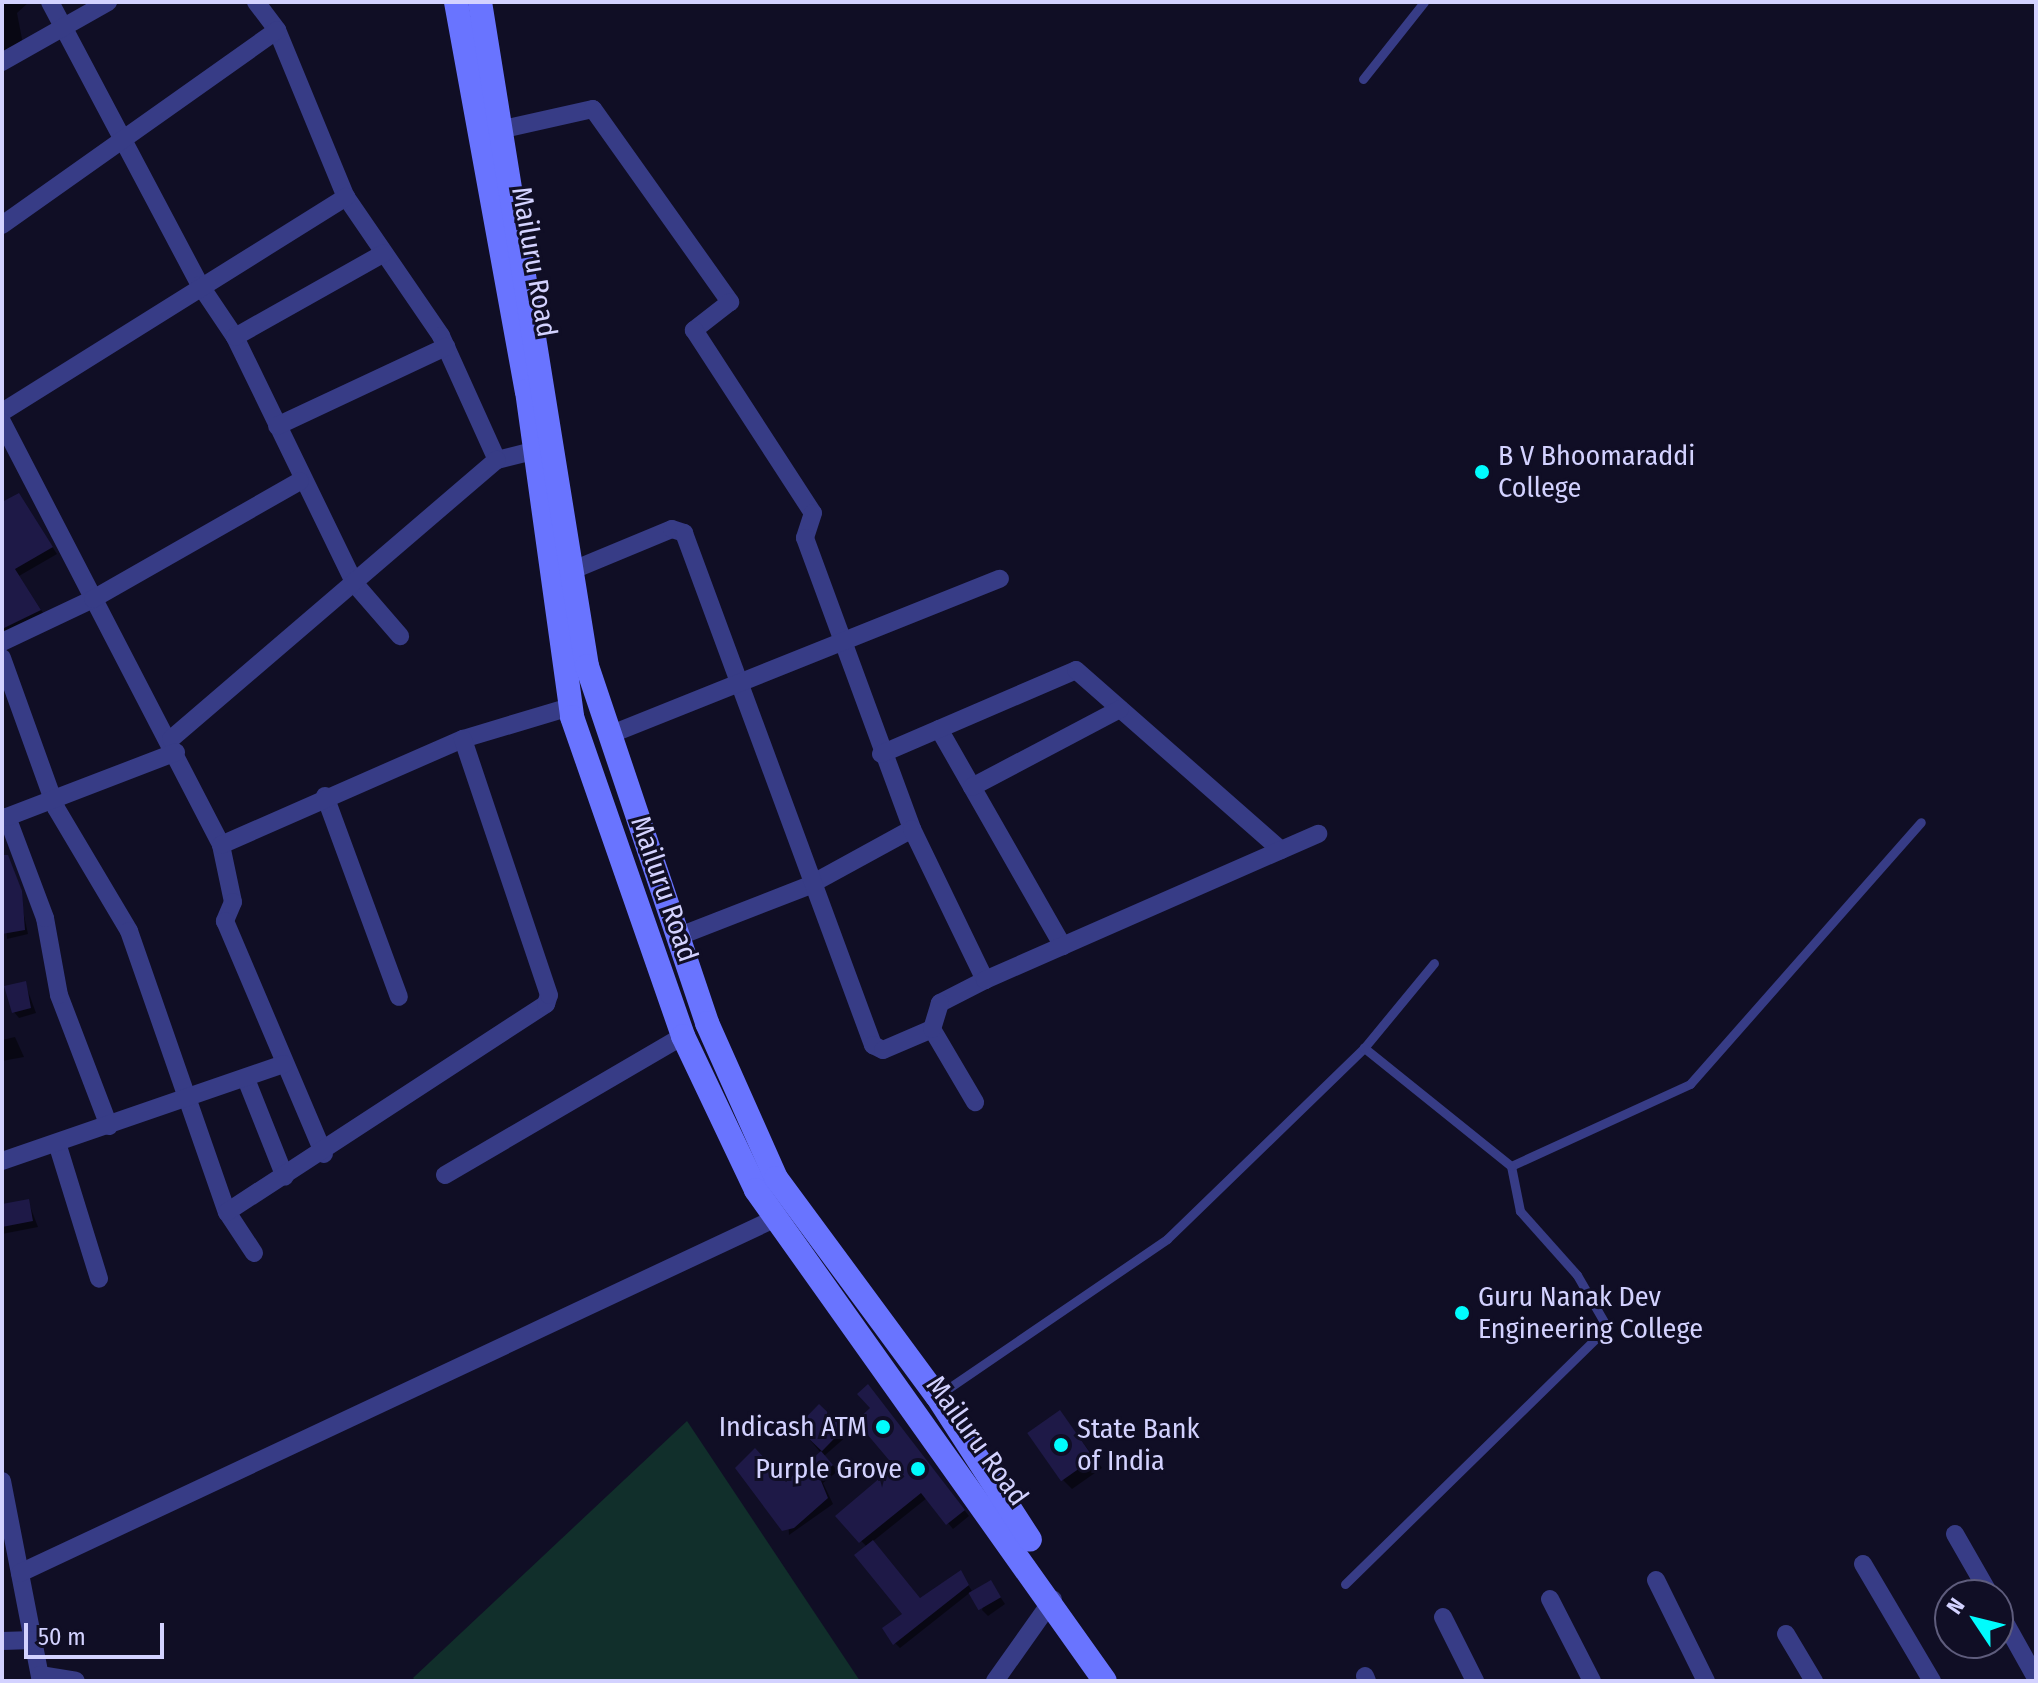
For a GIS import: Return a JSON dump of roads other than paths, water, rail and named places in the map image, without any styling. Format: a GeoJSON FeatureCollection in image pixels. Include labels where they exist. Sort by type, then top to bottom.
{"type":"FeatureCollection","features":[{"type":"Feature","properties":{"kind":"street"},"geometry":{"type":"LineString","coordinates":[[50,2],[60,29],[127,142],[200,285],[235,337],[300,481],[355,584],[400,636]]}},
{"type":"Feature","properties":{"kind":"street"},"geometry":{"type":"LineString","coordinates":[[2,62],[108,2]]}},
{"type":"Feature","properties":{"kind":"street"},"geometry":{"type":"LineString","coordinates":[[256,2],[277,30],[346,197],[446,347],[497,460]]}},
{"type":"Feature","properties":{"kind":"street","name":"Mailuru Road"},"geometry":{"type":"LineString","coordinates":[[456,2],[533,451],[570,707],[683,1036],[776,1218],[928,1404],[1105,1681]]}},
{"type":"Feature","properties":{"kind":"street"},"geometry":{"type":"LineString","coordinates":[[480,2],[504,129],[587,666],[677,937],[776,1178],[1120,1681]]}},
{"type":"Feature","properties":{"kind":"street"},"geometry":{"type":"LineString","coordinates":[[2,225],[127,142],[277,30]]}},
{"type":"Feature","properties":{"kind":"street"},"geometry":{"type":"LineString","coordinates":[[504,129],[593,109],[730,302],[694,330],[813,513],[805,538],[881,754],[912,829],[985,980]]}},
{"type":"Feature","properties":{"kind":"street"},"geometry":{"type":"LineString","coordinates":[[2,412],[200,285],[346,197]]}},
{"type":"Feature","properties":{"kind":"street"},"geometry":{"type":"LineString","coordinates":[[235,337],[384,253]]}},
{"type":"Feature","properties":{"kind":"street"},"geometry":{"type":"LineString","coordinates":[[277,426],[446,347]]}},
{"type":"Feature","properties":{"kind":"street"},"geometry":{"type":"LineString","coordinates":[[2,422],[93,599],[174,746],[221,845],[233,902],[225,921],[324,1154]]}},
{"type":"Feature","properties":{"kind":"street"},"geometry":{"type":"LineString","coordinates":[[109,1126],[59,995],[41,905],[6,821],[174,746],[497,460],[533,451]]}},
{"type":"Feature","properties":{"kind":"street"},"geometry":{"type":"LineString","coordinates":[[2,642],[93,599],[300,481]]}},
{"type":"Feature","properties":{"kind":"street"},"geometry":{"type":"LineString","coordinates":[[573,570],[681,530],[739,684],[808,886],[875,1048],[932,1029]]}},
{"type":"Feature","properties":{"kind":"street"},"geometry":{"type":"LineString","coordinates":[[609,735],[842,645],[1000,579]]}},
{"type":"Feature","properties":{"kind":"street"},"geometry":{"type":"LineString","coordinates":[[2,658],[53,798],[129,931],[191,1101],[227,1212],[254,1253]]}},
{"type":"Feature","properties":{"kind":"street"},"geometry":{"type":"LineString","coordinates":[[881,754],[1076,670],[1281,850]]}},
{"type":"Feature","properties":{"kind":"street"},"geometry":{"type":"LineString","coordinates":[[221,845],[325,796],[463,739],[570,707]]}},
{"type":"Feature","properties":{"kind":"street"},"geometry":{"type":"LineString","coordinates":[[972,787],[1120,709]]}},
{"type":"Feature","properties":{"kind":"street"},"geometry":{"type":"LineString","coordinates":[[939,729],[1063,946]]}},
{"type":"Feature","properties":{"kind":"street"},"geometry":{"type":"LineString","coordinates":[[227,1212],[324,1154],[540,1010],[549,995],[463,739]]}},
{"type":"Feature","properties":{"kind":"street"},"geometry":{"type":"LineString","coordinates":[[325,796],[399,997]]}},
{"type":"Feature","properties":{"kind":"street"},"geometry":{"type":"LineString","coordinates":[[677,937],[808,886],[912,829]]}},
{"type":"Feature","properties":{"kind":"street"},"geometry":{"type":"LineString","coordinates":[[975,1102],[932,1029],[937,1005],[985,980],[1318,834]]}},
{"type":"Feature","properties":{"kind":"street"},"geometry":{"type":"LineString","coordinates":[[445,1175],[683,1036]]}},
{"type":"Feature","properties":{"kind":"street"},"geometry":{"type":"LineString","coordinates":[[2,1161],[191,1101],[284,1064]]}},
{"type":"Feature","properties":{"kind":"street"},"geometry":{"type":"LineString","coordinates":[[246,1079],[285,1177]]}},
{"type":"Feature","properties":{"kind":"street"},"geometry":{"type":"LineString","coordinates":[[57,1143],[99,1279]]}},
{"type":"Feature","properties":{"kind":"street"},"geometry":{"type":"LineString","coordinates":[[20,1573],[776,1218]]}},
{"type":"Feature","properties":{"kind":"street"},"geometry":{"type":"LineString","coordinates":[[2,1481],[41,1678],[76,1681]]}},
{"type":"Feature","properties":{"kind":"street"},"geometry":{"type":"LineString","coordinates":[[1955,1534],[1981,1579]]}},
{"type":"Feature","properties":{"kind":"street"},"geometry":{"type":"LineString","coordinates":[[1863,1564],[1932,1681]]}},
{"type":"Feature","properties":{"kind":"street"},"geometry":{"type":"LineString","coordinates":[[1656,1580],[1706,1681]]}},
{"type":"Feature","properties":{"kind":"street"},"geometry":{"type":"LineString","coordinates":[[995,1681],[1053,1599]]}},
{"type":"Feature","properties":{"kind":"street"},"geometry":{"type":"LineString","coordinates":[[1550,1599],[1592,1681]]}},
{"type":"Feature","properties":{"kind":"street"},"geometry":{"type":"LineString","coordinates":[[1443,1617],[1475,1681]]}},
{"type":"Feature","properties":{"kind":"street"},"geometry":{"type":"LineString","coordinates":[[1786,1634],[1814,1681]]}},
{"type":"Feature","properties":{"kind":"street"},"geometry":{"type":"LineString","coordinates":[[2014,1639],[2036,1678]]}},
{"type":"Feature","properties":{"kind":"street"},"geometry":{"type":"LineString","coordinates":[[2,1641],[33,1640]]}},
{"type":"Feature","properties":{"kind":"lane"},"geometry":{"type":"LineString","coordinates":[[1363,79],[1424,2]]}},
{"type":"Feature","properties":{"kind":"lane"},"geometry":{"type":"LineString","coordinates":[[1511,1166],[1690,1084],[1921,822]]}},
{"type":"Feature","properties":{"kind":"lane"},"geometry":{"type":"LineString","coordinates":[[928,1404],[1167,1239],[1364,1048],[1434,963]]}},
{"type":"Feature","properties":{"kind":"lane"},"geometry":{"type":"LineString","coordinates":[[1345,1584],[1607,1327],[1577,1275],[1520,1211],[1511,1166],[1364,1048]]}},
{"type":"Feature","properties":{"kind":"place","name":"B V Bhoomaraddi College"},"geometry":{"type":"Point","coordinates":[1482,472]}},
{"type":"Feature","properties":{"kind":"place","name":"Guru Nanak Dev Engineering College"},"geometry":{"type":"Point","coordinates":[1462,1313]}},
{"type":"Feature","properties":{"kind":"place","name":"Indicash ATM"},"geometry":{"type":"Point","coordinates":[883,1427]}},
{"type":"Feature","properties":{"kind":"place","name":"State Bank of India"},"geometry":{"type":"Point","coordinates":[1061,1445]}},
{"type":"Feature","properties":{"kind":"place","name":"Purple Grove"},"geometry":{"type":"Point","coordinates":[918,1469]}}]}
